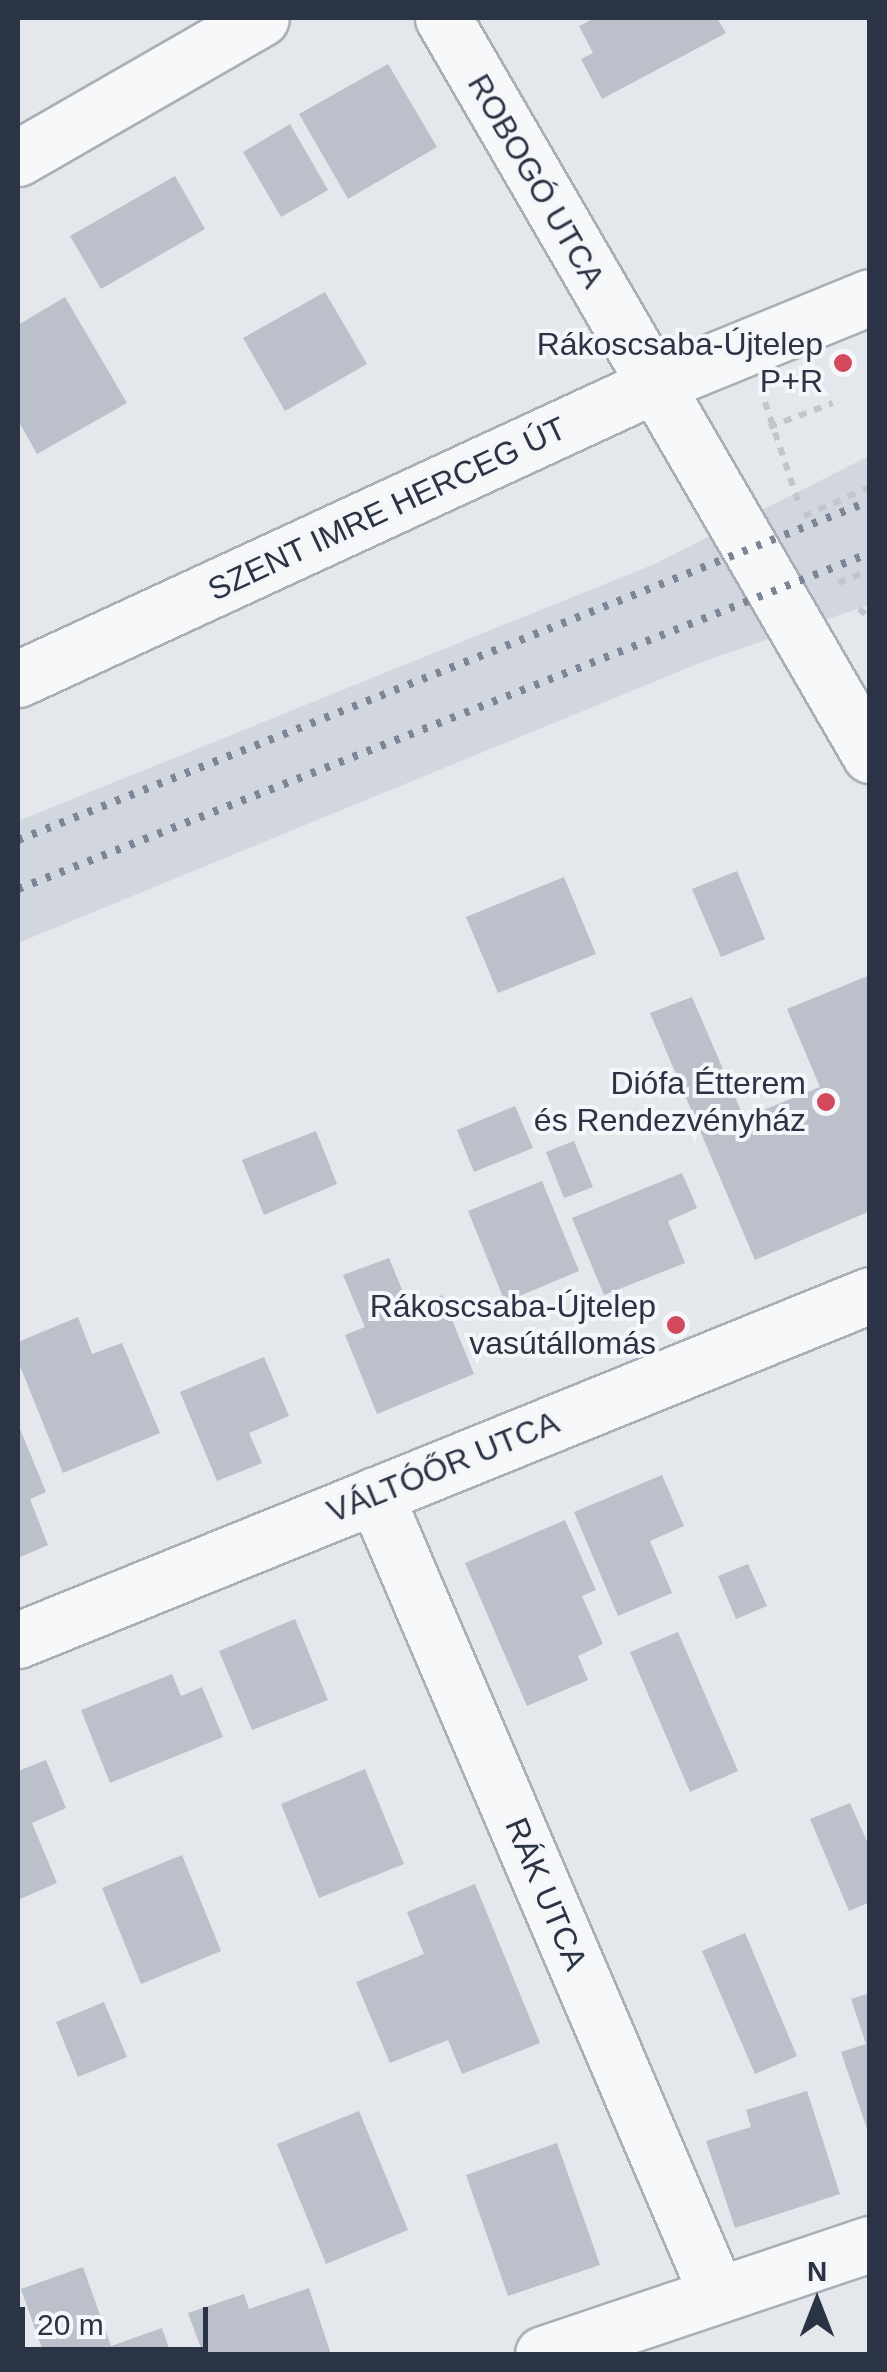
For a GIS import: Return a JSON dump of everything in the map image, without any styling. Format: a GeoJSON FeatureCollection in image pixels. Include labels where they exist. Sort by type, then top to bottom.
{"type":"FeatureCollection","features":[{"type":"Feature","properties":{"kind":"street"},"geometry":{"type":"LineString","coordinates":[[18,158],[261,18]]}},
{"type":"Feature","properties":{"kind":"street","name":"ROBOGÓ UTCA"},"geometry":{"type":"LineString","coordinates":[[443,18],[652,386],[755,549],[870,755]]}},
{"type":"Feature","properties":{"kind":"street","name":"SZENT IMRE HERCEG ÚT"},"geometry":{"type":"LineString","coordinates":[[18,679],[652,386],[870,297]]}},
{"type":"Feature","properties":{"kind":"street","name":"VÁLTÓŐR UTCA"},"geometry":{"type":"LineString","coordinates":[[18,1640],[870,1295]]}},
{"type":"Feature","properties":{"kind":"street","name":"RÁK UTCA"},"geometry":{"type":"LineString","coordinates":[[374,1494],[717,2294]]}},
{"type":"Feature","properties":{"kind":"street"},"geometry":{"type":"LineString","coordinates":[[543,2354],[870,2244]]}},
{"type":"Feature","properties":{"kind":"path"},"geometry":{"type":"LineString","coordinates":[[757,342],[769,427],[810,526]]}},
{"type":"Feature","properties":{"kind":"path"},"geometry":{"type":"LineString","coordinates":[[769,427],[833,403]]}},
{"type":"Feature","properties":{"kind":"path"},"geometry":{"type":"LineString","coordinates":[[804,516],[870,487]]}},
{"type":"Feature","properties":{"kind":"path"},"geometry":{"type":"LineString","coordinates":[[830,569],[842,592]]}},
{"type":"Feature","properties":{"kind":"path"},"geometry":{"type":"LineString","coordinates":[[837,584],[870,570]]}},
{"type":"Feature","properties":{"kind":"path"},"geometry":{"type":"LineString","coordinates":[[856,605],[870,618]]}},
{"type":"Feature","properties":{"kind":"shaded area"},"geometry":{"type":"Polygon","coordinates":[[[869,456],[869,605],[707,660],[18,943],[18,821],[657,563],[869,456]]]}},
{"type":"Feature","properties":{"kind":"building"},"geometry":{"type":"Polygon","coordinates":[[[595,18],[717,18],[726,33],[602,99],[581,59],[593,53],[579,26],[595,18]]]}},
{"type":"Feature","properties":{"kind":"building"},"geometry":{"type":"Polygon","coordinates":[[[388,64],[437,147],[348,199],[299,114],[388,64]]]}},
{"type":"Feature","properties":{"kind":"building"},"geometry":{"type":"Polygon","coordinates":[[[290,124],[328,190],[281,217],[243,152],[290,124]]]}},
{"type":"Feature","properties":{"kind":"building"},"geometry":{"type":"Polygon","coordinates":[[[175,176],[205,229],[101,289],[70,236],[175,176]]]}},
{"type":"Feature","properties":{"kind":"building"},"geometry":{"type":"Polygon","coordinates":[[[325,292],[367,364],[285,411],[243,338],[325,292]]]}},
{"type":"Feature","properties":{"kind":"building"},"geometry":{"type":"Polygon","coordinates":[[[65,297],[127,403],[37,454],[18,420],[18,325],[65,297]]]}},
{"type":"Feature","properties":{"kind":"building"},"geometry":{"type":"Polygon","coordinates":[[[737,871],[765,939],[721,957],[692,889],[737,871]]]}},
{"type":"Feature","properties":{"kind":"building"},"geometry":{"type":"Polygon","coordinates":[[[564,877],[596,954],[498,993],[466,917],[564,877]]]}},
{"type":"Feature","properties":{"kind":"building","name":"Diófa Étterem és Rendezvényház"},"geometry":{"type":"Polygon","coordinates":[[[870,975],[870,1211],[755,1260],[650,1013],[692,997],[744,1118],[820,1087],[787,1009],[870,975]]]}},
{"type":"Feature","properties":{"kind":"building"},"geometry":{"type":"Polygon","coordinates":[[[515,1106],[533,1148],[474,1172],[457,1130],[515,1106]]]}},
{"type":"Feature","properties":{"kind":"building"},"geometry":{"type":"Polygon","coordinates":[[[316,1131],[337,1184],[264,1215],[242,1160],[316,1131]]]}},
{"type":"Feature","properties":{"kind":"building"},"geometry":{"type":"Polygon","coordinates":[[[574,1141],[593,1187],[564,1198],[546,1152],[574,1141]]]}},
{"type":"Feature","properties":{"kind":"building"},"geometry":{"type":"Polygon","coordinates":[[[682,1173],[697,1208],[668,1221],[685,1263],[604,1295],[572,1218],[682,1173]]]}},
{"type":"Feature","properties":{"kind":"building"},"geometry":{"type":"Polygon","coordinates":[[[542,1181],[579,1271],[505,1302],[468,1211],[542,1181]]]}},
{"type":"Feature","properties":{"kind":"building"},"geometry":{"type":"Polygon","coordinates":[[[389,1258],[410,1309],[442,1295],[474,1374],[377,1414],[345,1335],[365,1327],[343,1275],[389,1258]]]}},
{"type":"Feature","properties":{"kind":"building"},"geometry":{"type":"Polygon","coordinates":[[[78,1317],[92,1354],[122,1343],[160,1433],[63,1473],[18,1361],[18,1342],[78,1317]]]}},
{"type":"Feature","properties":{"kind":"building"},"geometry":{"type":"Polygon","coordinates":[[[264,1357],[289,1416],[249,1433],[262,1463],[217,1481],[180,1392],[264,1357]]]}},
{"type":"Feature","properties":{"kind":"building"},"geometry":{"type":"Polygon","coordinates":[[[18,1424],[46,1492],[30,1499],[48,1545],[18,1558],[18,1424]]]}},
{"type":"Feature","properties":{"kind":"building"},"geometry":{"type":"Polygon","coordinates":[[[662,1475],[684,1526],[650,1541],[672,1593],[618,1616],[574,1512],[662,1475]]]}},
{"type":"Feature","properties":{"kind":"building"},"geometry":{"type":"Polygon","coordinates":[[[565,1520],[596,1590],[582,1596],[603,1644],[578,1656],[588,1680],[527,1706],[465,1563],[565,1520]]]}},
{"type":"Feature","properties":{"kind":"building"},"geometry":{"type":"Polygon","coordinates":[[[748,1564],[767,1606],[736,1619],[718,1576],[748,1564]]]}},
{"type":"Feature","properties":{"kind":"building"},"geometry":{"type":"Polygon","coordinates":[[[295,1619],[328,1700],[252,1730],[219,1651],[295,1619]]]}},
{"type":"Feature","properties":{"kind":"building"},"geometry":{"type":"Polygon","coordinates":[[[678,1632],[738,1771],[690,1792],[630,1652],[678,1632]]]}},
{"type":"Feature","properties":{"kind":"building"},"geometry":{"type":"Polygon","coordinates":[[[172,1674],[181,1696],[202,1687],[223,1737],[110,1783],[81,1710],[172,1674]]]}},
{"type":"Feature","properties":{"kind":"building"},"geometry":{"type":"Polygon","coordinates":[[[46,1760],[66,1808],[32,1823],[57,1883],[18,1900],[18,1771],[46,1760]]]}},
{"type":"Feature","properties":{"kind":"building"},"geometry":{"type":"Polygon","coordinates":[[[365,1769],[404,1864],[319,1898],[281,1804],[365,1769]]]}},
{"type":"Feature","properties":{"kind":"building"},"geometry":{"type":"Polygon","coordinates":[[[850,1803],[870,1848],[870,1902],[849,1911],[810,1819],[850,1803]]]}},
{"type":"Feature","properties":{"kind":"building"},"geometry":{"type":"Polygon","coordinates":[[[182,1855],[221,1951],[141,1984],[102,1888],[182,1855]]]}},
{"type":"Feature","properties":{"kind":"building"},"geometry":{"type":"Polygon","coordinates":[[[475,1884],[540,2043],[462,2074],[448,2040],[390,2063],[356,1982],[424,1954],[407,1912],[475,1884]]]}},
{"type":"Feature","properties":{"kind":"building"},"geometry":{"type":"Polygon","coordinates":[[[745,1933],[797,2056],[755,2074],[702,1951],[745,1933]]]}},
{"type":"Feature","properties":{"kind":"building"},"geometry":{"type":"Polygon","coordinates":[[[870,1993],[869,2135],[841,2052],[866,2044],[851,1999],[870,1993]]]}},
{"type":"Feature","properties":{"kind":"building"},"geometry":{"type":"Polygon","coordinates":[[[104,2002],[127,2057],[78,2077],[56,2022],[104,2002]]]}},
{"type":"Feature","properties":{"kind":"building"},"geometry":{"type":"Polygon","coordinates":[[[807,2091],[840,2194],[735,2228],[706,2141],[751,2127],[746,2110],[807,2091]]]}},
{"type":"Feature","properties":{"kind":"building"},"geometry":{"type":"Polygon","coordinates":[[[359,2111],[408,2230],[326,2264],[277,2144],[359,2111]]]}},
{"type":"Feature","properties":{"kind":"building"},"geometry":{"type":"Polygon","coordinates":[[[557,2143],[600,2265],[508,2296],[466,2175],[557,2143]]]}},
{"type":"Feature","properties":{"kind":"building"},"geometry":{"type":"Polygon","coordinates":[[[83,2267],[111,2346],[162,2328],[171,2354],[44,2354],[21,2289],[83,2267]]]}},
{"type":"Feature","properties":{"kind":"building"},"geometry":{"type":"Polygon","coordinates":[[[309,2288],[331,2354],[203,2354],[188,2313],[244,2294],[249,2309],[309,2288]]]}},
{"type":"Feature","properties":{"kind":"railway"},"geometry":{"type":"LineString","coordinates":[[18,840],[870,501]]}},
{"type":"Feature","properties":{"kind":"railway"},"geometry":{"type":"LineString","coordinates":[[18,889],[870,553]]}},
{"type":"Feature","properties":{"kind":"place","name":"Rákoscsaba-Újtelep P+R"},"geometry":{"type":"Point","coordinates":[843,363]}},
{"type":"Feature","properties":{"kind":"place","name":"Diófa Étterem és Rendezvényház"},"geometry":{"type":"Point","coordinates":[826,1102]}},
{"type":"Feature","properties":{"kind":"place","name":"Rákoscsaba-Újtelep vasútállomás"},"geometry":{"type":"Point","coordinates":[676,1325]}}]}
